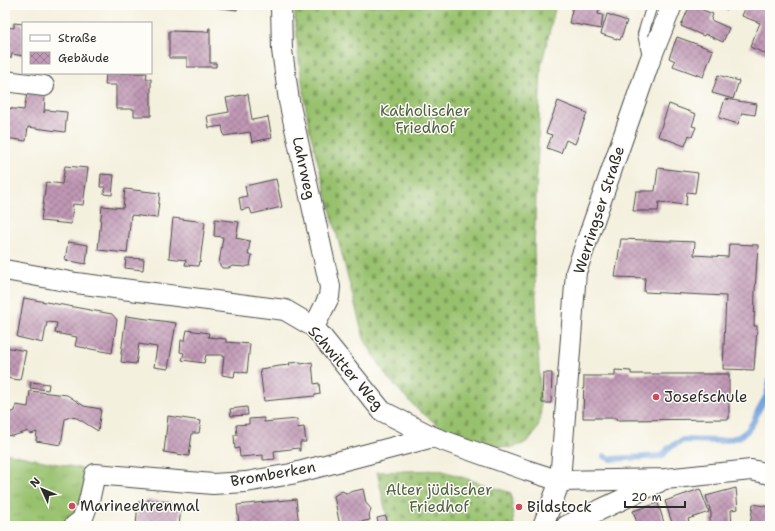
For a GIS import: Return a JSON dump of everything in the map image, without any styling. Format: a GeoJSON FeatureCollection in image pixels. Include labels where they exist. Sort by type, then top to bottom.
{"type":"FeatureCollection","features":[{"type":"Feature","properties":{"kind":"street","name":"Lahrweg"},"geometry":{"type":"LineString","coordinates":[[281,5],[282,50],[289,100],[330,287],[329,297],[314,327]]}},
{"type":"Feature","properties":{"kind":"street","name":"Werringser Straße"},"geometry":{"type":"LineString","coordinates":[[543,526],[560,482],[576,272],[649,63],[672,5]]}},
{"type":"Feature","properties":{"kind":"street"},"geometry":{"type":"LineString","coordinates":[[5,81],[44,86]]}},
{"type":"Feature","properties":{"kind":"street","name":"Schwitter Weg"},"geometry":{"type":"LineString","coordinates":[[5,270],[76,283],[285,310],[314,327],[382,411],[434,437],[560,482]]}},
{"type":"Feature","properties":{"kind":"street","name":"Bromberken"},"geometry":{"type":"LineString","coordinates":[[74,526],[82,520],[89,501],[95,474],[213,484],[246,482],[291,474],[434,437]]}},
{"type":"Feature","properties":{"kind":"street"},"geometry":{"type":"LineString","coordinates":[[560,482],[665,479],[751,470],[770,474]]}},
{"type":"Feature","properties":{"kind":"street"},"geometry":{"type":"LineString","coordinates":[[577,524],[665,479]]}},
{"type":"Feature","properties":{"kind":"lane"},"geometry":{"type":"LineString","coordinates":[[649,63],[643,34],[652,5]]}},
{"type":"Feature","properties":{"kind":"green space","name":"Katholischer Friedhof"},"geometry":{"type":"Polygon","coordinates":[[[294,5],[556,5],[541,66],[534,250],[541,417],[537,429],[529,440],[523,444],[510,448],[484,444],[443,429],[416,408],[387,377],[364,339],[309,128],[299,62],[294,5]]]}},
{"type":"Feature","properties":{"kind":"green space"},"geometry":{"type":"Polygon","coordinates":[[[5,453],[93,471],[70,526],[5,526],[5,453]]]}},
{"type":"Feature","properties":{"kind":"green space","name":"Alter jüdischer Friedhof"},"geometry":{"type":"Polygon","coordinates":[[[440,470],[511,493],[514,526],[389,526],[377,472],[440,470]]]}},
{"type":"Feature","properties":{"kind":"building"},"geometry":{"type":"Polygon","coordinates":[[[200,5],[238,5],[237,10],[200,5]]]}},
{"type":"Feature","properties":{"kind":"building"},"geometry":{"type":"Polygon","coordinates":[[[573,5],[600,5],[598,14],[603,15],[601,29],[569,23],[573,5]]]}},
{"type":"Feature","properties":{"kind":"building"},"geometry":{"type":"Polygon","coordinates":[[[690,5],[713,14],[711,20],[729,28],[723,42],[681,26],[690,5]]]}},
{"type":"Feature","properties":{"kind":"building"},"geometry":{"type":"Polygon","coordinates":[[[713,5],[729,5],[727,10],[713,5]]]}},
{"type":"Feature","properties":{"kind":"building"},"geometry":{"type":"Polygon","coordinates":[[[746,5],[770,6],[769,55],[750,47],[760,23],[742,16],[746,5]]]}},
{"type":"Feature","properties":{"kind":"building"},"geometry":{"type":"Polygon","coordinates":[[[607,14],[627,21],[620,40],[601,34],[607,14]]]}},
{"type":"Feature","properties":{"kind":"building"},"geometry":{"type":"Polygon","coordinates":[[[14,23],[22,24],[22,56],[12,54],[11,58],[5,57],[5,27],[14,28],[14,23]]]}},
{"type":"Feature","properties":{"kind":"building"},"geometry":{"type":"Polygon","coordinates":[[[209,28],[210,63],[216,63],[216,67],[187,67],[187,58],[169,58],[169,31],[208,32],[209,28]]]}},
{"type":"Feature","properties":{"kind":"building"},"geometry":{"type":"Polygon","coordinates":[[[677,37],[713,50],[703,77],[673,66],[675,61],[669,58],[677,37]]]}},
{"type":"Feature","properties":{"kind":"building"},"geometry":{"type":"Polygon","coordinates":[[[106,74],[147,74],[146,79],[151,79],[151,116],[134,116],[134,109],[116,109],[116,85],[105,85],[106,74]]]}},
{"type":"Feature","properties":{"kind":"building"},"geometry":{"type":"Polygon","coordinates":[[[718,75],[739,81],[733,99],[712,93],[718,75]]]}},
{"type":"Feature","properties":{"kind":"building"},"geometry":{"type":"Polygon","coordinates":[[[27,93],[45,95],[44,113],[45,110],[67,112],[65,132],[28,127],[26,141],[5,138],[5,108],[24,110],[27,93]]]}},
{"type":"Feature","properties":{"kind":"building"},"geometry":{"type":"Polygon","coordinates":[[[248,94],[252,120],[268,117],[272,138],[252,142],[250,132],[224,136],[222,126],[209,128],[207,116],[229,112],[226,98],[248,94]]]}},
{"type":"Feature","properties":{"kind":"building"},"geometry":{"type":"Polygon","coordinates":[[[725,99],[757,104],[755,115],[742,113],[738,124],[719,118],[725,99]]]}},
{"type":"Feature","properties":{"kind":"building"},"geometry":{"type":"Polygon","coordinates":[[[558,101],[587,113],[575,144],[566,140],[561,153],[547,148],[552,135],[546,133],[558,101]]]}},
{"type":"Feature","properties":{"kind":"building"},"geometry":{"type":"Polygon","coordinates":[[[669,104],[696,114],[692,126],[696,127],[692,137],[689,135],[685,146],[658,136],[669,104]]]}},
{"type":"Feature","properties":{"kind":"building"},"geometry":{"type":"Polygon","coordinates":[[[65,166],[88,168],[83,205],[73,204],[71,224],[41,221],[46,182],[62,184],[65,166]]]}},
{"type":"Feature","properties":{"kind":"building"},"geometry":{"type":"Polygon","coordinates":[[[658,168],[698,173],[695,193],[687,192],[686,205],[659,202],[658,211],[633,211],[636,191],[655,191],[658,168]]]}},
{"type":"Feature","properties":{"kind":"building"},"geometry":{"type":"Polygon","coordinates":[[[101,174],[114,175],[112,195],[104,194],[105,187],[100,187],[101,174]]]}},
{"type":"Feature","properties":{"kind":"building"},"geometry":{"type":"Polygon","coordinates":[[[276,179],[282,207],[252,214],[250,208],[241,210],[239,198],[247,196],[245,186],[276,179]]]}},
{"type":"Feature","properties":{"kind":"building"},"geometry":{"type":"Polygon","coordinates":[[[125,189],[160,193],[157,218],[131,215],[127,253],[98,250],[102,206],[123,208],[125,189]]]}},
{"type":"Feature","properties":{"kind":"building"},"geometry":{"type":"Polygon","coordinates":[[[173,218],[205,222],[200,262],[199,261],[198,266],[185,265],[186,260],[169,258],[173,218]]]}},
{"type":"Feature","properties":{"kind":"building"},"geometry":{"type":"Polygon","coordinates":[[[215,219],[239,222],[236,238],[250,241],[248,255],[252,255],[250,266],[232,266],[229,268],[222,268],[219,264],[223,237],[214,236],[215,219]]]}},
{"type":"Feature","properties":{"kind":"building"},"geometry":{"type":"Polygon","coordinates":[[[621,239],[695,242],[694,255],[728,257],[729,244],[758,245],[754,326],[757,326],[757,328],[754,370],[723,369],[726,296],[644,292],[645,278],[615,277],[621,239]]]}},
{"type":"Feature","properties":{"kind":"building"},"geometry":{"type":"Polygon","coordinates":[[[68,242],[88,245],[86,264],[65,260],[68,242]]]}},
{"type":"Feature","properties":{"kind":"building"},"geometry":{"type":"Polygon","coordinates":[[[126,258],[144,259],[143,270],[125,268],[126,258]]]}},
{"type":"Feature","properties":{"kind":"building"},"geometry":{"type":"Polygon","coordinates":[[[24,298],[112,314],[117,320],[112,353],[75,346],[77,337],[55,333],[57,323],[47,322],[43,343],[17,337],[24,298]]]}},
{"type":"Feature","properties":{"kind":"building"},"geometry":{"type":"Polygon","coordinates":[[[126,316],[176,323],[168,369],[154,367],[157,347],[139,344],[136,364],[121,362],[126,316]]]}},
{"type":"Feature","properties":{"kind":"building"},"geometry":{"type":"Polygon","coordinates":[[[187,330],[209,333],[208,337],[226,339],[226,342],[250,344],[247,373],[235,371],[234,377],[222,375],[224,355],[206,355],[204,363],[182,360],[184,353],[180,352],[181,340],[185,340],[187,330]]]}},
{"type":"Feature","properties":{"kind":"building"},"geometry":{"type":"Polygon","coordinates":[[[5,347],[26,351],[20,380],[5,378],[5,347]]]}},
{"type":"Feature","properties":{"kind":"building"},"geometry":{"type":"Polygon","coordinates":[[[301,362],[301,364],[312,362],[314,384],[319,383],[320,394],[315,396],[264,401],[260,369],[301,362]]]}},
{"type":"Feature","properties":{"kind":"building","name":"Josefschule"},"geometry":{"type":"Polygon","coordinates":[[[615,370],[631,371],[631,374],[729,374],[729,419],[616,420],[616,418],[583,418],[584,376],[615,376],[615,370]]]}},
{"type":"Feature","properties":{"kind":"building"},"geometry":{"type":"Polygon","coordinates":[[[543,373],[552,373],[551,403],[542,403],[543,373]]]}},
{"type":"Feature","properties":{"kind":"building"},"geometry":{"type":"Polygon","coordinates":[[[31,382],[49,384],[48,390],[30,388],[31,382]]]}},
{"type":"Feature","properties":{"kind":"building"},"geometry":{"type":"Polygon","coordinates":[[[30,391],[67,395],[84,406],[101,409],[98,431],[77,418],[70,417],[65,419],[61,445],[36,441],[37,432],[31,434],[26,431],[12,436],[5,435],[5,414],[15,411],[16,405],[28,407],[30,391]]]}},
{"type":"Feature","properties":{"kind":"building"},"geometry":{"type":"Polygon","coordinates":[[[247,407],[248,415],[231,416],[230,409],[247,407]]]}},
{"type":"Feature","properties":{"kind":"building"},"geometry":{"type":"Polygon","coordinates":[[[168,416],[201,421],[199,433],[192,433],[189,456],[164,452],[168,416]]]}},
{"type":"Feature","properties":{"kind":"building"},"geometry":{"type":"Polygon","coordinates":[[[264,418],[264,422],[297,419],[298,428],[304,427],[306,442],[300,442],[300,451],[299,448],[274,451],[275,459],[263,460],[263,455],[240,457],[239,448],[235,449],[234,435],[237,435],[236,425],[249,424],[249,419],[264,418]]]}},
{"type":"Feature","properties":{"kind":"building"},"geometry":{"type":"Polygon","coordinates":[[[736,488],[738,509],[731,510],[732,526],[710,526],[711,513],[706,496],[736,488]]]}},
{"type":"Feature","properties":{"kind":"building"},"geometry":{"type":"Polygon","coordinates":[[[363,489],[366,503],[371,509],[369,516],[370,520],[340,526],[334,496],[342,491],[346,493],[363,489]]]}},
{"type":"Feature","properties":{"kind":"building"},"geometry":{"type":"Polygon","coordinates":[[[700,489],[709,512],[688,519],[690,526],[673,526],[665,501],[700,489]]]}},
{"type":"Feature","properties":{"kind":"building"},"geometry":{"type":"Polygon","coordinates":[[[296,499],[299,526],[239,526],[237,505],[296,499]]]}},
{"type":"Feature","properties":{"kind":"building"},"geometry":{"type":"Polygon","coordinates":[[[147,500],[171,502],[172,504],[180,505],[179,526],[136,526],[138,502],[146,503],[147,500]]]}},
{"type":"Feature","properties":{"kind":"building"},"geometry":{"type":"Polygon","coordinates":[[[658,503],[665,526],[638,526],[633,511],[658,503]]]}},
{"type":"Feature","properties":{"kind":"building"},"geometry":{"type":"Polygon","coordinates":[[[753,504],[770,507],[770,526],[750,526],[753,504]]]}},
{"type":"Feature","properties":{"kind":"building"},"geometry":{"type":"Polygon","coordinates":[[[386,516],[388,526],[379,526],[377,518],[386,516]]]}},
{"type":"Feature","properties":{"kind":"waterway"},"geometry":{"type":"LineString","coordinates":[[604,456],[611,459],[662,456],[670,447],[683,440],[722,441],[739,437],[747,431],[754,421],[767,395],[770,380]]}},
{"type":"Feature","properties":{"kind":"place","name":"Josefschule"},"geometry":{"type":"Point","coordinates":[656,397]}},
{"type":"Feature","properties":{"kind":"place","name":"Marineehrenmal"},"geometry":{"type":"Point","coordinates":[72,506]}},
{"type":"Feature","properties":{"kind":"place","name":"Bildstock"},"geometry":{"type":"Point","coordinates":[519,507]}}]}
